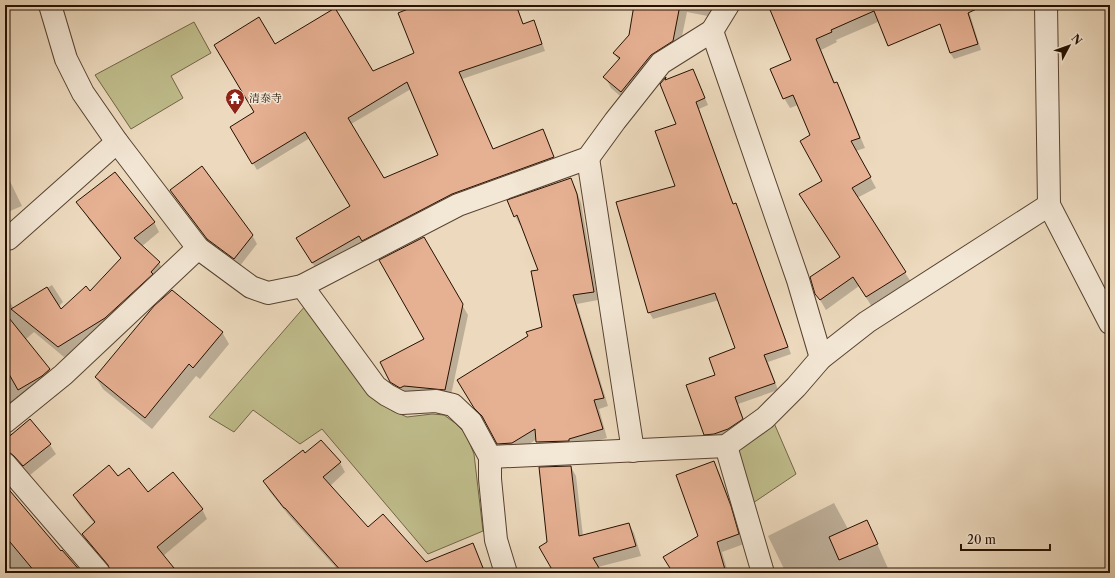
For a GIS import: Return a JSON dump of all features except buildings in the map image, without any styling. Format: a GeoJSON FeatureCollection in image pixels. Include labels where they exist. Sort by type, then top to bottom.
{"type":"FeatureCollection","features":[{"type":"Feature","properties":{"kind":"street"},"geometry":{"type":"LineString","coordinates":[[50,5],[66,59],[83,93],[117,142],[198,248],[251,287],[268,293],[302,286],[458,206],[588,158],[661,63],[712,31],[728,5]]}},
{"type":"Feature","properties":{"kind":"street"},"geometry":{"type":"LineString","coordinates":[[1046,5],[1049,205],[1110,322]]}},
{"type":"Feature","properties":{"kind":"street"},"geometry":{"type":"LineString","coordinates":[[712,31],[798,280],[821,358]]}},
{"type":"Feature","properties":{"kind":"street"},"geometry":{"type":"LineString","coordinates":[[8,239],[117,142]]}},
{"type":"Feature","properties":{"kind":"street"},"geometry":{"type":"LineString","coordinates":[[588,158],[633,451]]}},
{"type":"Feature","properties":{"kind":"street"},"geometry":{"type":"LineString","coordinates":[[490,457],[726,446],[765,418],[796,387],[821,358],[867,322],[1049,205]]}},
{"type":"Feature","properties":{"kind":"street"},"geometry":{"type":"LineString","coordinates":[[5,422],[63,375],[198,248]]}},
{"type":"Feature","properties":{"kind":"street"},"geometry":{"type":"LineString","coordinates":[[302,286],[376,387],[402,403],[436,401],[452,405],[471,422],[490,457],[490,479],[496,540],[506,573]]}},
{"type":"Feature","properties":{"kind":"street"},"geometry":{"type":"LineString","coordinates":[[726,446],[763,573]]}},
{"type":"Feature","properties":{"kind":"street"},"geometry":{"type":"LineString","coordinates":[[5,464],[99,573]]}},
{"type":"Feature","properties":{"kind":"shaded area"},"geometry":{"type":"Polygon","coordinates":[[[194,22],[211,53],[171,76],[183,98],[131,129],[95,75],[194,22]]]}},
{"type":"Feature","properties":{"kind":"shaded area"},"geometry":{"type":"Polygon","coordinates":[[[306,305],[376,400],[393,411],[407,417],[432,414],[444,415],[466,434],[474,454],[483,531],[428,554],[322,429],[300,444],[253,410],[234,432],[209,417],[306,305]]]}},
{"type":"Feature","properties":{"kind":"shaded area"},"geometry":{"type":"Polygon","coordinates":[[[774,423],[796,474],[753,503],[735,450],[774,423]]]}},
{"type":"Feature","properties":{"kind":"place","name":"清泰寺"},"geometry":{"type":"Point","coordinates":[235,115]}}]}
